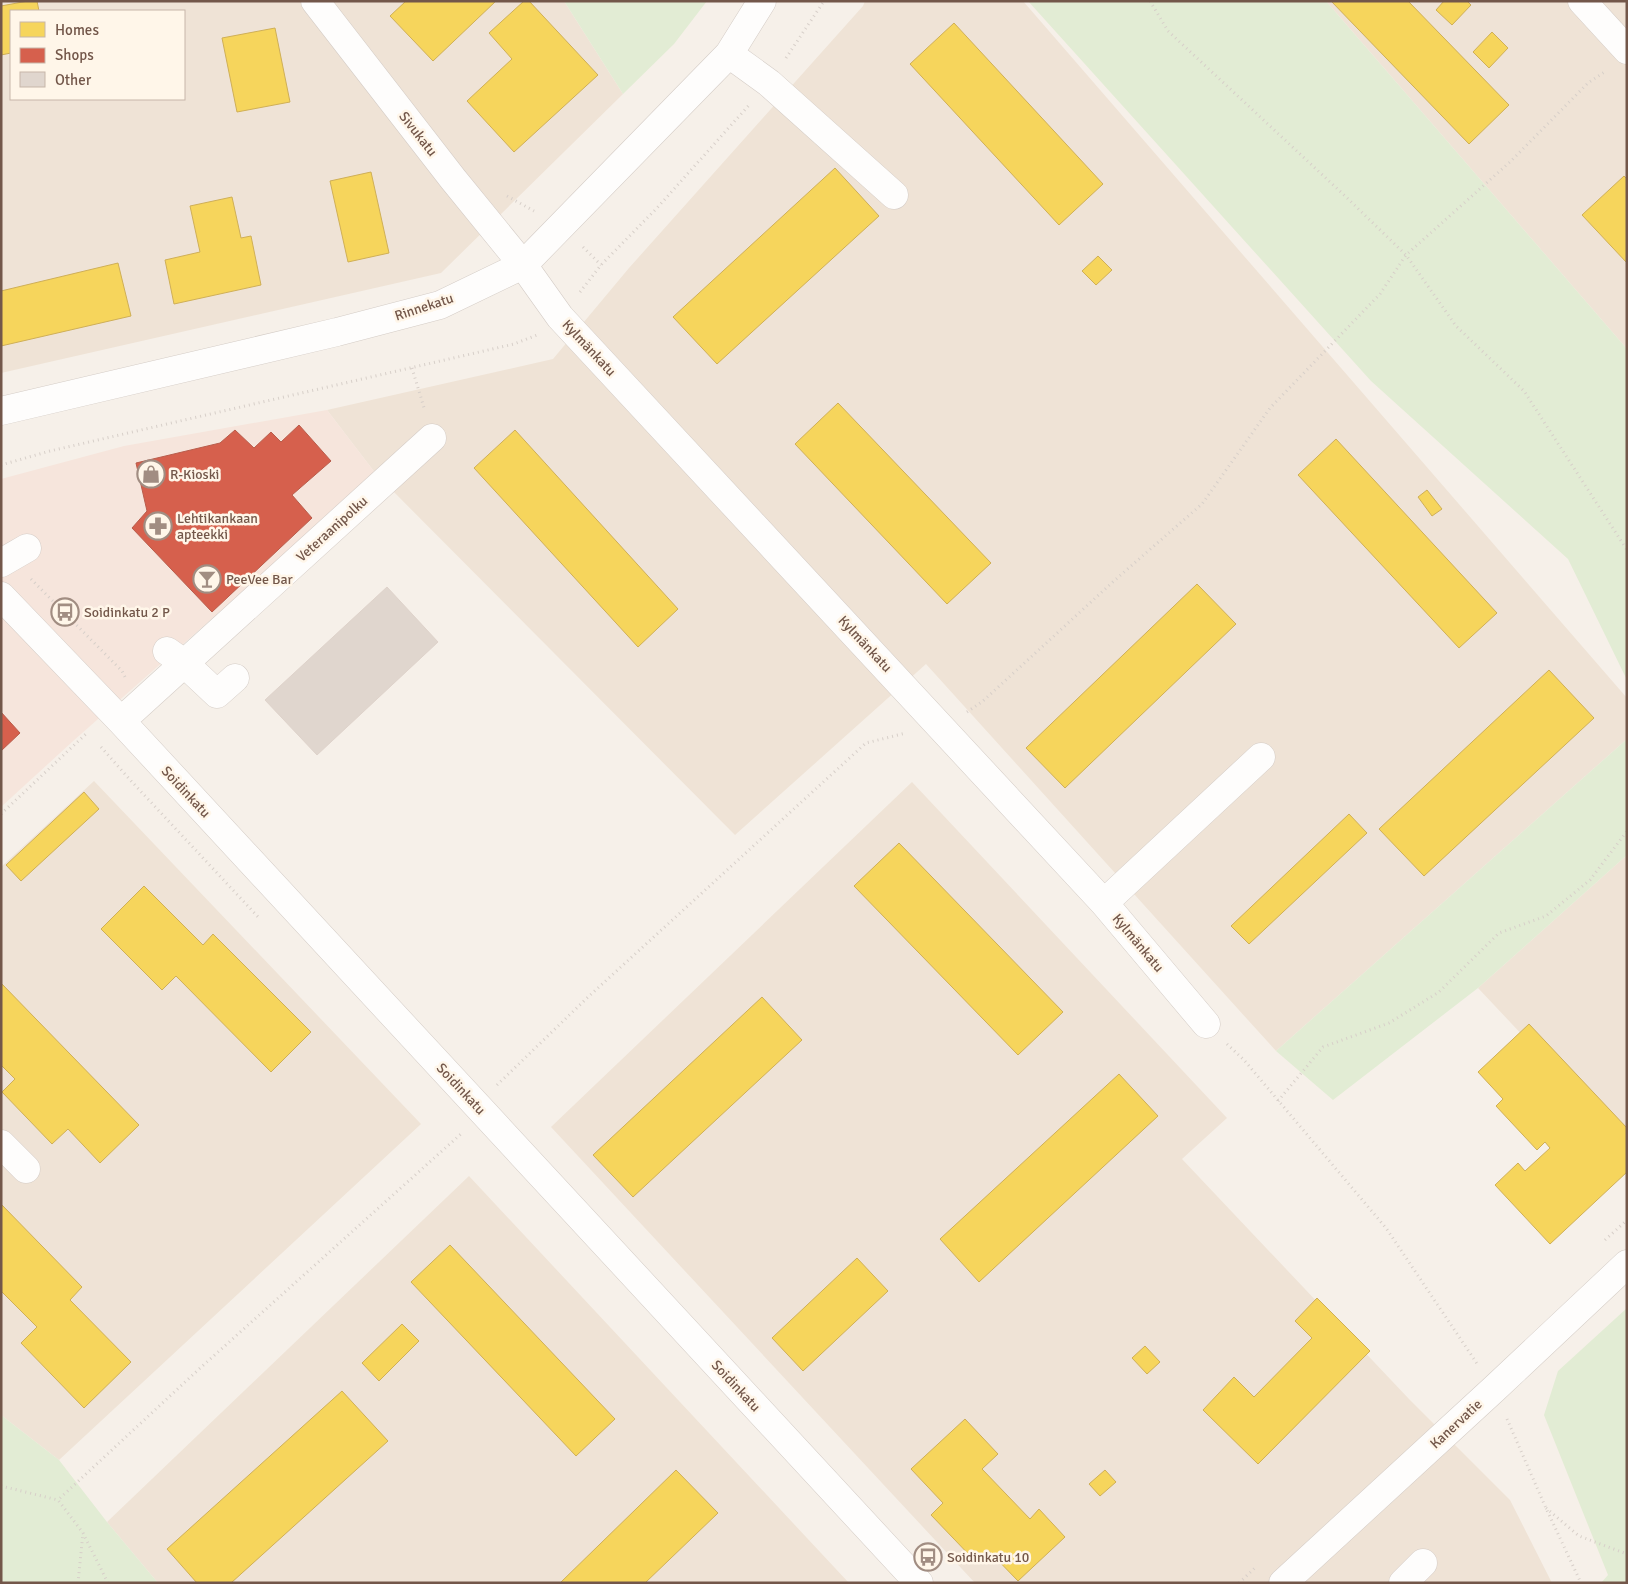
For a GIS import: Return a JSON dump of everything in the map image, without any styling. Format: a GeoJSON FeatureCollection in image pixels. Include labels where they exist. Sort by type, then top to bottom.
{"type":"FeatureCollection","features":[{"type":"Feature","properties":{"kind":"street","name":"Sivukatu"},"geometry":{"type":"LineString","coordinates":[[316,1],[447,171],[523,265]]}},
{"type":"Feature","properties":{"kind":"street","name":"Rinnekatu"},"geometry":{"type":"LineString","coordinates":[[1,411],[337,332],[440,305],[523,265],[729,54],[762,1]]}},
{"type":"Feature","properties":{"kind":"street"},"geometry":{"type":"LineString","coordinates":[[1582,1],[1619,58]]}},
{"type":"Feature","properties":{"kind":"street"},"geometry":{"type":"LineString","coordinates":[[729,54],[769,83],[894,195]]}},
{"type":"Feature","properties":{"kind":"street","name":"Kylmänkatu"},"geometry":{"type":"LineString","coordinates":[[523,265],[560,316],[1104,903],[1206,1024]]}},
{"type":"Feature","properties":{"kind":"street","name":"Veteraanipolku"},"geometry":{"type":"LineString","coordinates":[[130,712],[176,657],[432,438]]}},
{"type":"Feature","properties":{"kind":"street","name":"Soidinkatu"},"geometry":{"type":"LineString","coordinates":[[1,596],[130,712],[477,1106],[919,1583]]}},
{"type":"Feature","properties":{"kind":"street"},"geometry":{"type":"LineString","coordinates":[[176,657],[217,694],[235,678]]}},
{"type":"Feature","properties":{"kind":"street"},"geometry":{"type":"LineString","coordinates":[[1104,903],[1261,757]]}},
{"type":"Feature","properties":{"kind":"street"},"geometry":{"type":"LineString","coordinates":[[1,1144],[26,1169]]}},
{"type":"Feature","properties":{"kind":"street","name":"Kanervatie"},"geometry":{"type":"LineString","coordinates":[[1284,1583],[1627,1264]]}},
{"type":"Feature","properties":{"kind":"street"},"geometry":{"type":"LineString","coordinates":[[1403,1583],[1423,1563]]}},
{"type":"Feature","properties":{"kind":"path"},"geometry":{"type":"LineString","coordinates":[[1150,1],[1168,31],[1406,255],[1456,326],[1524,391],[1627,550]]}},
{"type":"Feature","properties":{"kind":"path"},"geometry":{"type":"LineString","coordinates":[[477,1106],[587,998],[866,743],[911,732],[942,728],[983,701],[1114,580],[1202,504],[1270,408],[1380,294],[1406,255],[1511,161],[1588,83],[1619,58]]}},
{"type":"Feature","properties":{"kind":"path"},"geometry":{"type":"LineString","coordinates":[[412,368],[432,438]]}},
{"type":"Feature","properties":{"kind":"path"},"geometry":{"type":"LineString","coordinates":[[12,556],[122,671],[130,712]]}},
{"type":"Feature","properties":{"kind":"path"},"geometry":{"type":"LineString","coordinates":[[1,814],[88,732]]}},
{"type":"Feature","properties":{"kind":"path"},"geometry":{"type":"LineString","coordinates":[[1278,1101],[1323,1047],[1389,1024],[1439,992],[1499,933],[1546,916],[1590,880],[1627,831]]}},
{"type":"Feature","properties":{"kind":"path"},"geometry":{"type":"LineString","coordinates":[[1206,1024],[1244,1060],[1386,1228],[1494,1389],[1580,1583]]}},
{"type":"Feature","properties":{"kind":"path"},"geometry":{"type":"LineString","coordinates":[[58,1500],[198,1370],[462,1133]]}},
{"type":"Feature","properties":{"kind":"path"},"geometry":{"type":"LineString","coordinates":[[1,1486],[58,1500],[83,1533],[108,1583]]}},
{"type":"Feature","properties":{"kind":"path"},"geometry":{"type":"LineString","coordinates":[[1545,1506],[1579,1536],[1627,1554]]}},
{"type":"Feature","properties":{"kind":"path"},"geometry":{"type":"LineString","coordinates":[[78,1583],[83,1533]]}},
{"type":"Feature","properties":{"kind":"shaded area"},"geometry":{"type":"Polygon","coordinates":[[[1,1],[564,1],[623,94],[441,273],[1,373],[1,1]]]}},
{"type":"Feature","properties":{"kind":"shaded area"},"geometry":{"type":"Polygon","coordinates":[[[865,1],[1023,1],[1627,698],[1627,739],[1276,1051],[926,664],[735,835],[376,474],[327,410],[553,359],[629,268],[863,6],[865,1]]]}},
{"type":"Feature","properties":{"kind":"shaded area"},"geometry":{"type":"Polygon","coordinates":[[[1326,1],[1627,1],[1627,349],[1326,1]]]}},
{"type":"Feature","properties":{"kind":"shaded area"},"geometry":{"type":"Polygon","coordinates":[[[327,410],[376,474],[1,807],[1,479],[124,446],[327,410]]]}},
{"type":"Feature","properties":{"kind":"shaded area"},"geometry":{"type":"Polygon","coordinates":[[[94,781],[421,1124],[59,1460],[1,1415],[1,867],[94,781]]]}},
{"type":"Feature","properties":{"kind":"shaded area"},"geometry":{"type":"Polygon","coordinates":[[[912,782],[1227,1118],[1182,1159],[1409,1399],[1510,1500],[1552,1583],[975,1583],[551,1127],[912,782]]]}},
{"type":"Feature","properties":{"kind":"shaded area"},"geometry":{"type":"Polygon","coordinates":[[[1627,855],[1627,1146],[1478,988],[1627,855]]]}},
{"type":"Feature","properties":{"kind":"shaded area"},"geometry":{"type":"Polygon","coordinates":[[[469,1176],[849,1583],[158,1583],[107,1522],[469,1176]]]}},
{"type":"Feature","properties":{"kind":"green space"},"geometry":{"type":"Polygon","coordinates":[[[564,1],[707,1],[674,44],[623,94],[564,1]]]}},
{"type":"Feature","properties":{"kind":"green space"},"geometry":{"type":"Polygon","coordinates":[[[1028,1],[1326,1],[1627,349],[1627,680],[1568,559],[1371,381],[1028,1]]]}},
{"type":"Feature","properties":{"kind":"green space"},"geometry":{"type":"Polygon","coordinates":[[[1627,739],[1627,855],[1478,988],[1333,1100],[1276,1051],[1627,739]]]}},
{"type":"Feature","properties":{"kind":"green space"},"geometry":{"type":"Polygon","coordinates":[[[1627,1308],[1627,1583],[1601,1583],[1608,1575],[1544,1415],[1558,1371],[1627,1308]]]}},
{"type":"Feature","properties":{"kind":"green space"},"geometry":{"type":"Polygon","coordinates":[[[1,1415],[59,1460],[158,1583],[1,1583],[1,1415]]]}},
{"type":"Feature","properties":{"kind":"building: Homes"},"geometry":{"type":"Polygon","coordinates":[[[37,1],[39,10],[10,10],[10,53],[1,55],[1,6],[37,1]]]}},
{"type":"Feature","properties":{"kind":"building: Homes"},"geometry":{"type":"Polygon","coordinates":[[[406,1],[496,1],[433,61],[390,16],[406,1]]]}},
{"type":"Feature","properties":{"kind":"building: Homes"},"geometry":{"type":"Polygon","coordinates":[[[524,1],[529,1],[598,75],[514,152],[467,101],[512,59],[489,33],[524,1]]]}},
{"type":"Feature","properties":{"kind":"building: Homes"},"geometry":{"type":"Polygon","coordinates":[[[1331,1],[1408,1],[1509,105],[1469,144],[1331,1]]]}},
{"type":"Feature","properties":{"kind":"building: Homes"},"geometry":{"type":"Polygon","coordinates":[[[1444,1],[1467,1],[1471,5],[1452,25],[1436,10],[1444,1]]]}},
{"type":"Feature","properties":{"kind":"building: Homes"},"geometry":{"type":"Polygon","coordinates":[[[954,23],[1103,184],[1059,225],[910,64],[954,23]]]}},
{"type":"Feature","properties":{"kind":"building: Homes"},"geometry":{"type":"Polygon","coordinates":[[[275,28],[290,102],[237,112],[222,38],[275,28]]]}},
{"type":"Feature","properties":{"kind":"building: Homes"},"geometry":{"type":"Polygon","coordinates":[[[1492,32],[1508,48],[1489,68],[1473,52],[1492,32]]]}},
{"type":"Feature","properties":{"kind":"building: Homes"},"geometry":{"type":"Polygon","coordinates":[[[835,168],[879,216],[717,364],[673,317],[835,168]]]}},
{"type":"Feature","properties":{"kind":"building: Homes"},"geometry":{"type":"Polygon","coordinates":[[[371,172],[389,253],[348,262],[330,181],[371,172]]]}},
{"type":"Feature","properties":{"kind":"building: Homes"},"geometry":{"type":"Polygon","coordinates":[[[1624,176],[1627,179],[1627,263],[1582,215],[1624,176]]]}},
{"type":"Feature","properties":{"kind":"building: Homes"},"geometry":{"type":"Polygon","coordinates":[[[232,197],[241,238],[251,236],[261,285],[174,304],[165,260],[200,252],[190,206],[232,197]]]}},
{"type":"Feature","properties":{"kind":"building: Homes"},"geometry":{"type":"Polygon","coordinates":[[[1098,256],[1112,270],[1096,285],[1082,271],[1098,256]]]}},
{"type":"Feature","properties":{"kind":"building: Homes"},"geometry":{"type":"Polygon","coordinates":[[[118,263],[131,316],[1,346],[1,291],[118,263]]]}},
{"type":"Feature","properties":{"kind":"building: Homes"},"geometry":{"type":"Polygon","coordinates":[[[838,403],[991,563],[947,604],[795,444],[838,403]]]}},
{"type":"Feature","properties":{"kind":"building: Homes"},"geometry":{"type":"Polygon","coordinates":[[[515,430],[678,609],[638,647],[474,468],[515,430]]]}},
{"type":"Feature","properties":{"kind":"building: Homes"},"geometry":{"type":"Polygon","coordinates":[[[1336,439],[1497,613],[1459,648],[1298,475],[1336,439]]]}},
{"type":"Feature","properties":{"kind":"building: Homes"},"geometry":{"type":"Polygon","coordinates":[[[1427,490],[1442,509],[1432,516],[1418,497],[1427,490]]]}},
{"type":"Feature","properties":{"kind":"building: Homes"},"geometry":{"type":"Polygon","coordinates":[[[1197,584],[1236,624],[1065,788],[1026,748],[1197,584]]]}},
{"type":"Feature","properties":{"kind":"building: Homes"},"geometry":{"type":"Polygon","coordinates":[[[1549,670],[1594,718],[1424,876],[1379,829],[1549,670]]]}},
{"type":"Feature","properties":{"kind":"building: Homes"},"geometry":{"type":"Polygon","coordinates":[[[84,792],[99,809],[21,881],[6,865],[84,792]]]}},
{"type":"Feature","properties":{"kind":"building: Homes"},"geometry":{"type":"Polygon","coordinates":[[[1349,814],[1367,833],[1249,944],[1231,926],[1349,814]]]}},
{"type":"Feature","properties":{"kind":"building: Homes"},"geometry":{"type":"Polygon","coordinates":[[[899,843],[1063,1012],[1018,1055],[854,886],[899,843]]]}},
{"type":"Feature","properties":{"kind":"building: Homes"},"geometry":{"type":"Polygon","coordinates":[[[144,886],[203,945],[213,934],[311,1032],[271,1072],[176,976],[162,990],[101,929],[144,886]]]}},
{"type":"Feature","properties":{"kind":"building: Homes"},"geometry":{"type":"Polygon","coordinates":[[[1,983],[139,1125],[100,1163],[68,1129],[52,1144],[2,1092],[15,1079],[1,1065],[1,983]]]}},
{"type":"Feature","properties":{"kind":"building: Homes"},"geometry":{"type":"Polygon","coordinates":[[[762,997],[802,1040],[633,1197],[593,1155],[762,997]]]}},
{"type":"Feature","properties":{"kind":"building: Homes"},"geometry":{"type":"Polygon","coordinates":[[[1529,1024],[1627,1128],[1627,1172],[1550,1244],[1495,1185],[1518,1163],[1525,1171],[1550,1148],[1545,1142],[1537,1150],[1496,1106],[1503,1099],[1478,1072],[1529,1024]]]}},
{"type":"Feature","properties":{"kind":"building: Homes"},"geometry":{"type":"Polygon","coordinates":[[[1119,1074],[1158,1116],[979,1282],[940,1239],[1119,1074]]]}},
{"type":"Feature","properties":{"kind":"building: Homes"},"geometry":{"type":"Polygon","coordinates":[[[1,1204],[82,1287],[70,1300],[131,1362],[84,1408],[21,1343],[37,1327],[1,1291],[1,1204]]]}},
{"type":"Feature","properties":{"kind":"building: Homes"},"geometry":{"type":"Polygon","coordinates":[[[450,1245],[615,1419],[576,1456],[411,1282],[450,1245]]]}},
{"type":"Feature","properties":{"kind":"building: Homes"},"geometry":{"type":"Polygon","coordinates":[[[857,1258],[888,1291],[803,1371],[772,1338],[857,1258]]]}},
{"type":"Feature","properties":{"kind":"building: Homes"},"geometry":{"type":"Polygon","coordinates":[[[1317,1298],[1370,1351],[1258,1464],[1203,1410],[1234,1377],[1254,1397],[1312,1338],[1295,1321],[1317,1298]]]}},
{"type":"Feature","properties":{"kind":"building: Homes"},"geometry":{"type":"Polygon","coordinates":[[[402,1324],[419,1341],[379,1381],[362,1363],[402,1324]]]}},
{"type":"Feature","properties":{"kind":"building: Homes"},"geometry":{"type":"Polygon","coordinates":[[[1145,1346],[1160,1362],[1147,1374],[1132,1358],[1145,1346]]]}},
{"type":"Feature","properties":{"kind":"building: Homes"},"geometry":{"type":"Polygon","coordinates":[[[342,1391],[388,1441],[231,1583],[197,1583],[167,1549],[342,1391]]]}},
{"type":"Feature","properties":{"kind":"building: Homes"},"geometry":{"type":"Polygon","coordinates":[[[965,1419],[998,1454],[982,1469],[1030,1519],[1039,1509],[1065,1537],[1018,1581],[988,1550],[976,1562],[931,1515],[943,1503],[911,1469],[965,1419]]]}},
{"type":"Feature","properties":{"kind":"building: Homes"},"geometry":{"type":"Polygon","coordinates":[[[676,1470],[718,1513],[645,1583],[560,1583],[676,1470]]]}},
{"type":"Feature","properties":{"kind":"building: Homes"},"geometry":{"type":"Polygon","coordinates":[[[1105,1470],[1116,1482],[1100,1496],[1089,1484],[1105,1470]]]}},
{"type":"Feature","properties":{"kind":"building: Shops"},"geometry":{"type":"Polygon","coordinates":[[[299,425],[331,461],[292,495],[312,518],[212,612],[132,528],[147,511],[136,463],[220,443],[235,430],[254,448],[271,432],[281,442],[299,425]]]}},
{"type":"Feature","properties":{"kind":"building: Shops"},"geometry":{"type":"Polygon","coordinates":[[[1,712],[20,733],[1,751],[1,712]]]}},
{"type":"Feature","properties":{"kind":"building: Other"},"geometry":{"type":"Polygon","coordinates":[[[387,587],[438,642],[317,755],[265,700],[387,587]]]}},
{"type":"Feature","properties":{"kind":"place","name":"R-Kioski"},"geometry":{"type":"Point","coordinates":[151,474]}},
{"type":"Feature","properties":{"kind":"place","name":"Lehtikankaan apteekki"},"geometry":{"type":"Point","coordinates":[158,526]}},
{"type":"Feature","properties":{"kind":"place","name":"PeeVee Bar"},"geometry":{"type":"Point","coordinates":[207,579]}},
{"type":"Feature","properties":{"kind":"place","name":"Soidinkatu 2 P"},"geometry":{"type":"Point","coordinates":[65,612]}},
{"type":"Feature","properties":{"kind":"place","name":"Soidinkatu 10"},"geometry":{"type":"Point","coordinates":[928,1557]}}]}
